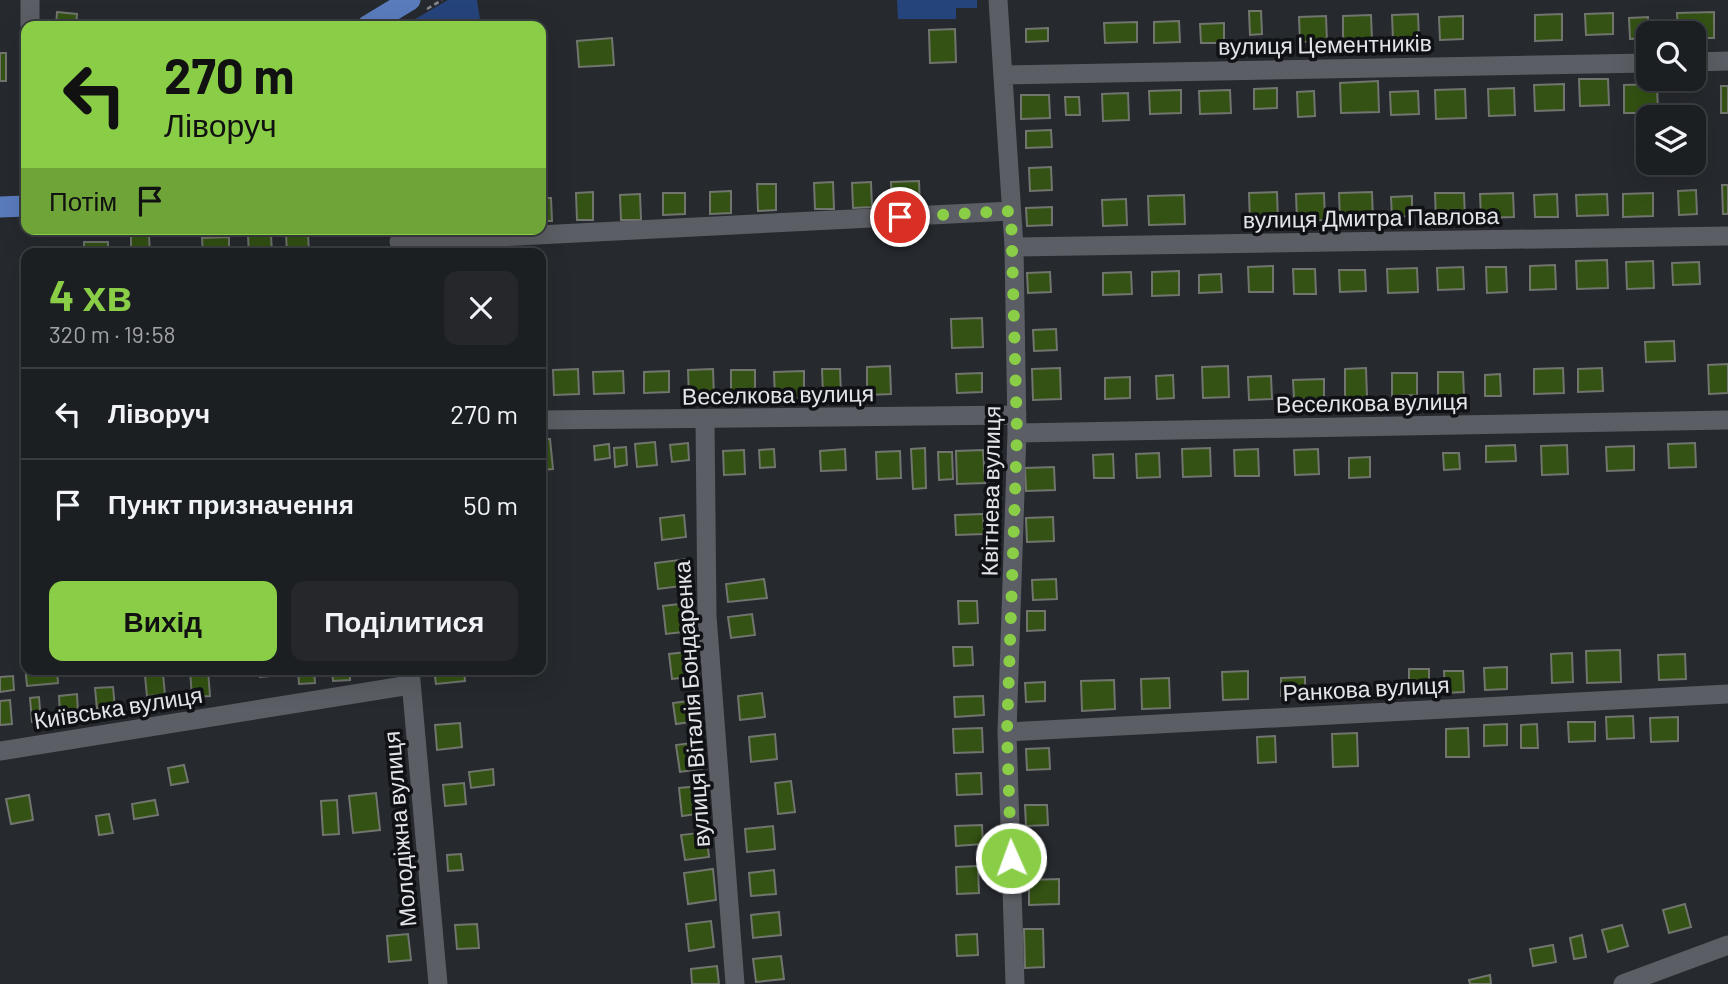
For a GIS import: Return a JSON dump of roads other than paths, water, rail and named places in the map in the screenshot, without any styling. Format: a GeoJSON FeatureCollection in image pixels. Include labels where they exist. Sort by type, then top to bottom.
{"type":"FeatureCollection","features":[{"type":"Feature","properties":{"kind":"main road"},"geometry":{"type":"LineString","coordinates":[[391,13],[410,0]]}},
{"type":"Feature","properties":{"kind":"main road"},"geometry":{"type":"LineString","coordinates":[[0,207],[21,206]]}},
{"type":"Feature","properties":{"kind":"street"},"geometry":{"type":"LineString","coordinates":[[30,0],[30,21]]}},
{"type":"Feature","properties":{"kind":"street","name":"Квітнева вулиця"},"geometry":{"type":"LineString","coordinates":[[998,0],[1014,247],[1017,424],[1007,732],[1015,984]]}},
{"type":"Feature","properties":{"kind":"street"},"geometry":{"type":"LineString","coordinates":[[1706,62],[1728,61]]}},
{"type":"Feature","properties":{"kind":"street","name":"вулиця Цементників"},"geometry":{"type":"LineString","coordinates":[[1003,75],[1636,62]]}},
{"type":"Feature","properties":{"kind":"street"},"geometry":{"type":"LineString","coordinates":[[546,235],[1011,211]]}},
{"type":"Feature","properties":{"kind":"street"},"geometry":{"type":"LineString","coordinates":[[399,242],[537,235]]}},
{"type":"Feature","properties":{"kind":"street","name":"вулиця Дмитра Павлова"},"geometry":{"type":"LineString","coordinates":[[1014,247],[1728,236]]}},
{"type":"Feature","properties":{"kind":"street","name":"Веселкова вулиця"},"geometry":{"type":"LineString","coordinates":[[546,420],[1017,424],[1728,420]]}},
{"type":"Feature","properties":{"kind":"street","name":"вулиця Віталія Бондаренка"},"geometry":{"type":"LineString","coordinates":[[705,420],[707,616],[735,984]]}},
{"type":"Feature","properties":{"kind":"street","name":"Київська вулиця"},"geometry":{"type":"LineString","coordinates":[[0,751],[410,678]]}},
{"type":"Feature","properties":{"kind":"street","name":"Молодіжна вулиця"},"geometry":{"type":"LineString","coordinates":[[410,678],[438,984]]}},
{"type":"Feature","properties":{"kind":"street","name":"Ранкова вулиця"},"geometry":{"type":"LineString","coordinates":[[1007,732],[1728,694]]}},
{"type":"Feature","properties":{"kind":"street"},"geometry":{"type":"LineString","coordinates":[[1623,984],[1728,945]]}}]}
